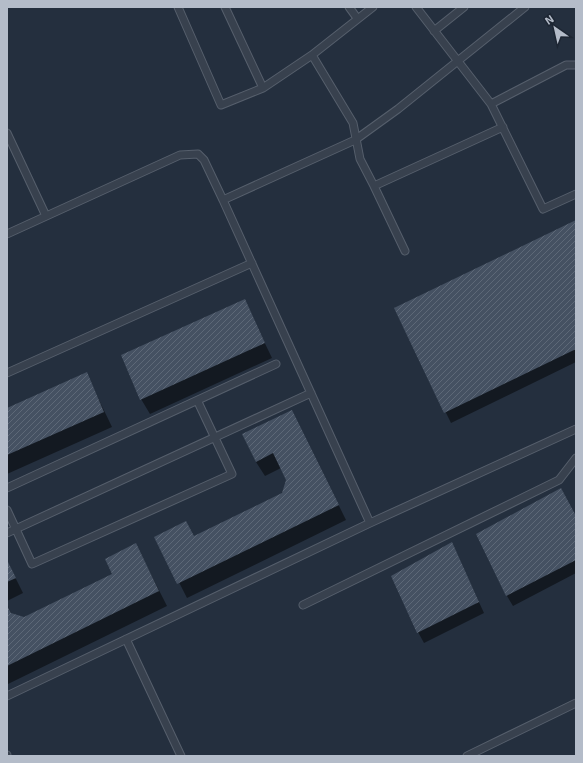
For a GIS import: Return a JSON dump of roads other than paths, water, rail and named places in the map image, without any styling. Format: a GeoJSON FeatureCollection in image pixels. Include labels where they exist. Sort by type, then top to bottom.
{"type":"FeatureCollection","features":[{"type":"Feature","properties":{"kind":"lane"},"geometry":{"type":"LineString","coordinates":[[178,7],[221,104],[263,88],[312,55],[357,18],[373,7]]}},
{"type":"Feature","properties":{"kind":"lane"},"geometry":{"type":"LineString","coordinates":[[349,7],[357,18]]}},
{"type":"Feature","properties":{"kind":"lane"},"geometry":{"type":"LineString","coordinates":[[416,7],[491,104],[543,210],[576,194]]}},
{"type":"Feature","properties":{"kind":"lane"},"geometry":{"type":"LineString","coordinates":[[434,31],[464,7]]}},
{"type":"Feature","properties":{"kind":"lane"},"geometry":{"type":"LineString","coordinates":[[223,200],[355,140],[458,61],[524,7]]}},
{"type":"Feature","properties":{"kind":"lane"},"geometry":{"type":"LineString","coordinates":[[227,8],[263,88]]}},
{"type":"Feature","properties":{"kind":"lane"},"geometry":{"type":"LineString","coordinates":[[312,55],[353,123],[355,140],[360,159],[405,251]]}},
{"type":"Feature","properties":{"kind":"lane"},"geometry":{"type":"LineString","coordinates":[[491,104],[566,65],[576,65]]}},
{"type":"Feature","properties":{"kind":"lane"},"geometry":{"type":"LineString","coordinates":[[374,186],[502,127]]}},
{"type":"Feature","properties":{"kind":"lane"},"geometry":{"type":"LineString","coordinates":[[7,133],[46,216]]}},
{"type":"Feature","properties":{"kind":"lane"},"geometry":{"type":"LineString","coordinates":[[7,234],[180,155],[198,154],[204,160],[223,200],[370,523]]}},
{"type":"Feature","properties":{"kind":"lane"},"geometry":{"type":"LineString","coordinates":[[7,373],[252,263]]}},
{"type":"Feature","properties":{"kind":"lane"},"geometry":{"type":"LineString","coordinates":[[7,488],[198,402],[276,364]]}},
{"type":"Feature","properties":{"kind":"lane"},"geometry":{"type":"LineString","coordinates":[[7,533],[215,438],[310,392]]}},
{"type":"Feature","properties":{"kind":"lane"},"geometry":{"type":"LineString","coordinates":[[7,510],[32,564],[232,474],[198,402]]}},
{"type":"Feature","properties":{"kind":"lane"},"geometry":{"type":"LineString","coordinates":[[7,696],[370,523],[576,429]]}},
{"type":"Feature","properties":{"kind":"lane"},"geometry":{"type":"LineString","coordinates":[[304,605],[559,480],[576,458]]}},
{"type":"Feature","properties":{"kind":"lane"},"geometry":{"type":"LineString","coordinates":[[126,639],[181,756]]}},
{"type":"Feature","properties":{"kind":"lane"},"geometry":{"type":"LineString","coordinates":[[467,756],[576,703]]}}]}
